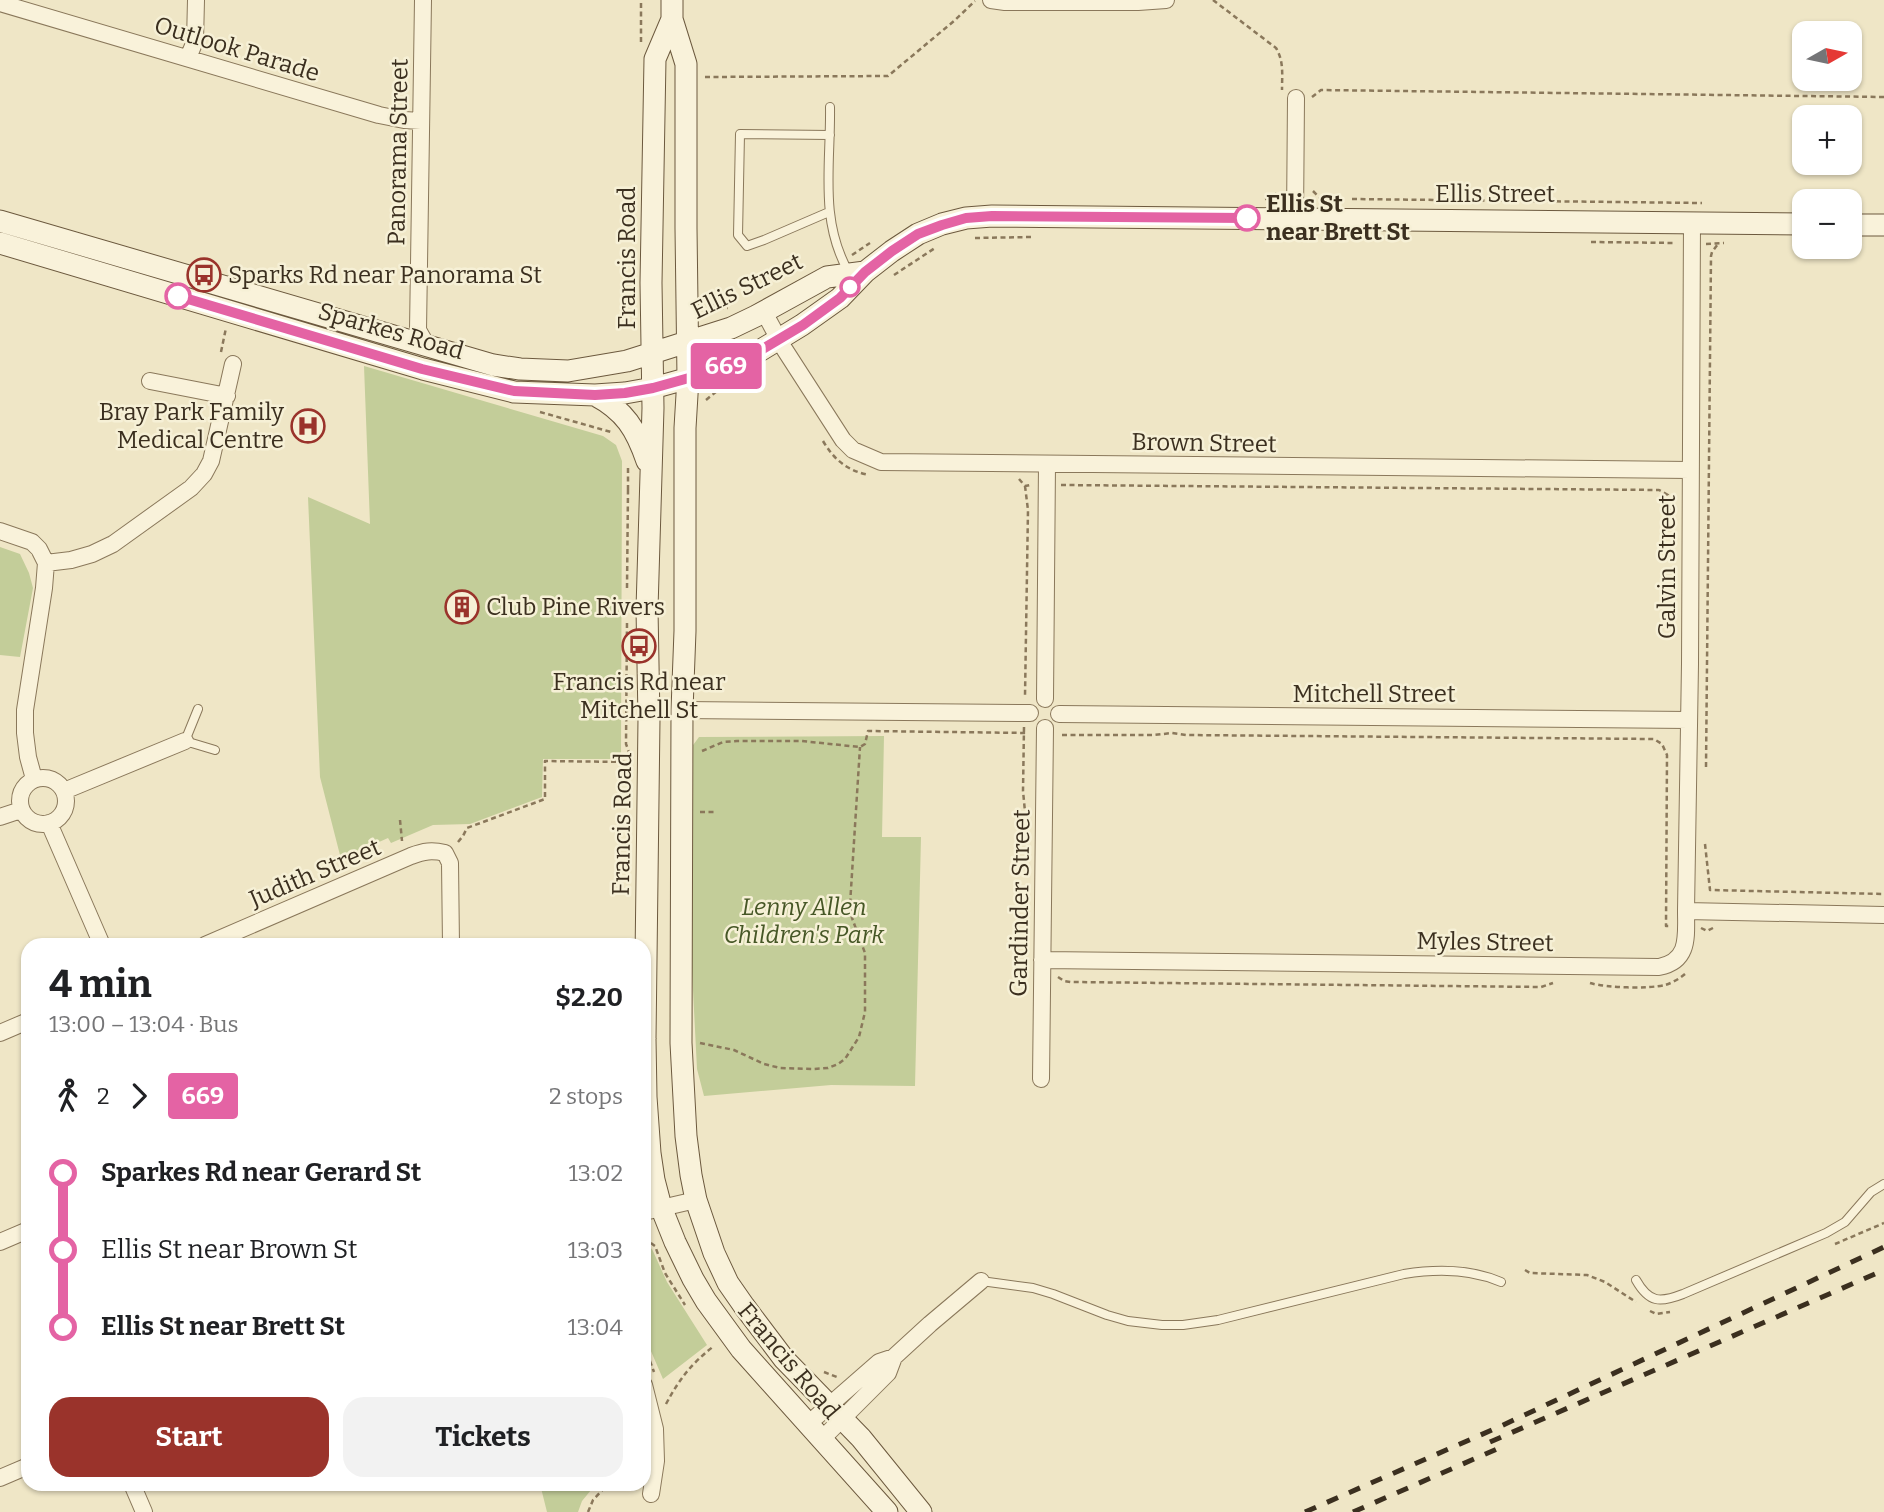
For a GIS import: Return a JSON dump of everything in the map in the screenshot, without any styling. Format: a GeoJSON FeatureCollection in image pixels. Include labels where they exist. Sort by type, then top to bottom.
{"type":"FeatureCollection","features":[{"type":"Feature","properties":{"kind":"main road","name":"Francis Road"},"geometry":{"type":"LineString","coordinates":[[672,10],[686,64],[688,378],[682,710],[681,1043],[686,1136],[696,1200],[714,1253],[728,1283],[744,1306],[784,1359],[890,1472],[921,1512]]}},
{"type":"Feature","properties":{"kind":"main road","name":"Francis Road"},"geometry":{"type":"LineString","coordinates":[[647,938],[647,609],[653,388],[651,283],[655,59],[672,10]]}},
{"type":"Feature","properties":{"kind":"main road","name":"Ellis Street"},"geometry":{"type":"LineString","coordinates":[[653,388],[714,371],[756,353],[803,325],[840,298],[857,273],[918,234],[966,218],[1005,216],[1295,219],[1691,233],[1792,225]]}},
{"type":"Feature","properties":{"kind":"main road","name":"Sparkes Road"},"geometry":{"type":"LineString","coordinates":[[0,221],[494,365],[568,371],[616,363],[653,352]]}},
{"type":"Feature","properties":{"kind":"main road"},"geometry":{"type":"LineString","coordinates":[[1862,225],[1884,225]]}},
{"type":"Feature","properties":{"kind":"main road","name":"Sparkes Road"},"geometry":{"type":"LineString","coordinates":[[0,243],[422,369],[514,391],[595,395],[653,388]]}},
{"type":"Feature","properties":{"kind":"main road","name":"Ellis Street"},"geometry":{"type":"LineString","coordinates":[[653,352],[731,328],[827,277],[857,273]]}},
{"type":"Feature","properties":{"kind":"main road"},"geometry":{"type":"LineString","coordinates":[[595,395],[608,402],[628,420],[640,439],[651,473]]}},
{"type":"Feature","properties":{"kind":"main road","name":"Francis Road"},"geometry":{"type":"LineString","coordinates":[[651,1160],[654,1180],[653,1210],[675,1242],[692,1279],[706,1301],[741,1349],[887,1512]]}},
{"type":"Feature","properties":{"kind":"street"},"geometry":{"type":"LineString","coordinates":[[188,58],[195,41],[196,0]]}},
{"type":"Feature","properties":{"kind":"street","name":"Panorama Street"},"geometry":{"type":"LineString","coordinates":[[423,0],[418,330],[426,344]]}},
{"type":"Feature","properties":{"kind":"street"},"geometry":{"type":"LineString","coordinates":[[991,0],[1166,0]]}},
{"type":"Feature","properties":{"kind":"street","name":"Outlook Parade"},"geometry":{"type":"LineString","coordinates":[[0,3],[379,115],[421,121]]}},
{"type":"Feature","properties":{"kind":"street"},"geometry":{"type":"LineString","coordinates":[[1295,219],[1296,98]]}},
{"type":"Feature","properties":{"kind":"street","name":"Galvin Street"},"geometry":{"type":"LineString","coordinates":[[1686,919],[1691,233]]}},
{"type":"Feature","properties":{"kind":"street","name":"Brown Street"},"geometry":{"type":"LineString","coordinates":[[764,312],[778,340],[833,427],[853,450],[881,462],[1690,470]]}},
{"type":"Feature","properties":{"kind":"street"},"geometry":{"type":"LineString","coordinates":[[46,563],[71,560],[113,544],[191,488],[204,474],[211,461],[233,364]]}},
{"type":"Feature","properties":{"kind":"street"},"geometry":{"type":"LineString","coordinates":[[150,382],[227,396]]}},
{"type":"Feature","properties":{"kind":"street"},"geometry":{"type":"LineString","coordinates":[[1045,699],[1047,464]]}},
{"type":"Feature","properties":{"kind":"street"},"geometry":{"type":"LineString","coordinates":[[0,531],[32,542],[46,563],[25,710],[28,757],[34,779]]}},
{"type":"Feature","properties":{"kind":"street"},"geometry":{"type":"LineString","coordinates":[[1040,699],[1045,699],[1057,705],[1059,714],[1056,722],[1044,731],[1027,713],[1040,699]]}},
{"type":"Feature","properties":{"kind":"street"},"geometry":{"type":"LineString","coordinates":[[682,710],[1027,713]]}},
{"type":"Feature","properties":{"kind":"street","name":"Mitchell Street"},"geometry":{"type":"LineString","coordinates":[[1059,714],[1689,720]]}},
{"type":"Feature","properties":{"kind":"street","name":"Gardinder Street"},"geometry":{"type":"LineString","coordinates":[[1041,1079],[1044,731]]}},
{"type":"Feature","properties":{"kind":"street"},"geometry":{"type":"LineString","coordinates":[[64,791],[185,741]]}},
{"type":"Feature","properties":{"kind":"street"},"geometry":{"type":"LineString","coordinates":[[46,777],[56,782],[64,791],[66,804],[61,816],[50,823],[38,824],[28,819],[21,810],[20,797],[24,786],[34,779],[46,777]]}},
{"type":"Feature","properties":{"kind":"street"},"geometry":{"type":"LineString","coordinates":[[0,817],[21,810]]}},
{"type":"Feature","properties":{"kind":"street"},"geometry":{"type":"LineString","coordinates":[[50,823],[99,938]]}},
{"type":"Feature","properties":{"kind":"street","name":"Judith Street"},"geometry":{"type":"LineString","coordinates":[[221,938],[426,851],[445,853]]}},
{"type":"Feature","properties":{"kind":"street"},"geometry":{"type":"LineString","coordinates":[[445,853],[450,863],[450,938]]}},
{"type":"Feature","properties":{"kind":"street"},"geometry":{"type":"LineString","coordinates":[[1686,919],[1884,915]]}},
{"type":"Feature","properties":{"kind":"street","name":"Myles Street"},"geometry":{"type":"LineString","coordinates":[[1042,966],[1659,967],[1668,965],[1680,956],[1685,939],[1686,919]]}},
{"type":"Feature","properties":{"kind":"street"},"geometry":{"type":"LineString","coordinates":[[0,1033],[21,1024]]}},
{"type":"Feature","properties":{"kind":"street"},"geometry":{"type":"LineString","coordinates":[[653,1210],[696,1200]]}},
{"type":"Feature","properties":{"kind":"street"},"geometry":{"type":"LineString","coordinates":[[0,1242],[21,1233]]}},
{"type":"Feature","properties":{"kind":"street"},"geometry":{"type":"LineString","coordinates":[[836,1412],[848,1388],[878,1362],[894,1357],[981,1280]]}},
{"type":"Feature","properties":{"kind":"street"},"geometry":{"type":"LineString","coordinates":[[815,1432],[836,1412],[888,1373],[894,1357]]}},
{"type":"Feature","properties":{"kind":"street"},"geometry":{"type":"LineString","coordinates":[[651,1413],[655,1429],[656,1461],[651,1493]]}},
{"type":"Feature","properties":{"kind":"street"},"geometry":{"type":"LineString","coordinates":[[0,1478],[21,1469]]}},
{"type":"Feature","properties":{"kind":"street"},"geometry":{"type":"LineString","coordinates":[[135,1491],[144,1512]]}},
{"type":"Feature","properties":{"kind":"lane"},"geometry":{"type":"LineString","coordinates":[[830,107],[829,212],[835,245],[857,273]]}},
{"type":"Feature","properties":{"kind":"lane"},"geometry":{"type":"LineString","coordinates":[[829,212],[747,246],[738,235],[740,134],[830,135]]}},
{"type":"Feature","properties":{"kind":"lane"},"geometry":{"type":"LineString","coordinates":[[198,709],[185,741],[215,750]]}},
{"type":"Feature","properties":{"kind":"lane"},"geometry":{"type":"LineString","coordinates":[[1636,1280],[1649,1297],[1658,1301],[1669,1300],[1826,1233],[1845,1222],[1871,1192],[1884,1184]]}},
{"type":"Feature","properties":{"kind":"lane"},"geometry":{"type":"LineString","coordinates":[[981,1280],[1053,1294],[1128,1321],[1162,1325],[1218,1320],[1421,1271],[1465,1273],[1501,1282]]}},
{"type":"Feature","properties":{"kind":"path"},"geometry":{"type":"LineString","coordinates":[[641,0],[641,54]]}},
{"type":"Feature","properties":{"kind":"path"},"geometry":{"type":"LineString","coordinates":[[704,76],[888,76],[976,0]]}},
{"type":"Feature","properties":{"kind":"path"},"geometry":{"type":"LineString","coordinates":[[1213,0],[1276,48],[1282,62],[1282,98],[1311,98],[1321,90],[1884,97]]}},
{"type":"Feature","properties":{"kind":"path"},"geometry":{"type":"LineString","coordinates":[[1278,192],[1281,186]]}},
{"type":"Feature","properties":{"kind":"path"},"geometry":{"type":"LineString","coordinates":[[1310,186],[1320,198],[1334,199]]}},
{"type":"Feature","properties":{"kind":"path"},"geometry":{"type":"LineString","coordinates":[[1348,199],[1704,203]]}},
{"type":"Feature","properties":{"kind":"path"},"geometry":{"type":"LineString","coordinates":[[1588,242],[1691,233],[1718,244],[1726,243]]}},
{"type":"Feature","properties":{"kind":"path"},"geometry":{"type":"LineString","coordinates":[[963,238],[1032,237]]}},
{"type":"Feature","properties":{"kind":"path"},"geometry":{"type":"LineString","coordinates":[[886,280],[944,243]]}},
{"type":"Feature","properties":{"kind":"path"},"geometry":{"type":"LineString","coordinates":[[1706,775],[1711,256],[1718,244]]}},
{"type":"Feature","properties":{"kind":"path"},"geometry":{"type":"LineString","coordinates":[[702,402],[718,390]]}},
{"type":"Feature","properties":{"kind":"path"},"geometry":{"type":"LineString","coordinates":[[1025,486],[1028,510],[1027,713],[1023,791],[1027,829]]}},
{"type":"Feature","properties":{"kind":"path"},"geometry":{"type":"LineString","coordinates":[[700,752],[723,742],[737,741],[803,741],[860,747],[865,744],[868,731],[1654,739],[1662,744],[1667,755],[1666,926],[1686,919],[1707,931]]}},
{"type":"Feature","properties":{"kind":"path"},"geometry":{"type":"LineString","coordinates":[[698,1043],[742,1053],[771,1066],[813,1069],[838,1064],[845,1059],[859,1037],[865,1012],[865,953],[850,905],[860,747]]}},
{"type":"Feature","properties":{"kind":"path"},"geometry":{"type":"LineString","coordinates":[[445,853],[463,836],[467,828],[545,799],[545,761],[634,762]]}},
{"type":"Feature","properties":{"kind":"path"},"geometry":{"type":"LineString","coordinates":[[400,820],[401,839],[408,858]]}},
{"type":"Feature","properties":{"kind":"path"},"geometry":{"type":"LineString","coordinates":[[1704,839],[1710,890],[1884,894]]}},
{"type":"Feature","properties":{"kind":"path"},"geometry":{"type":"LineString","coordinates":[[1702,935],[1720,927]]}},
{"type":"Feature","properties":{"kind":"path"},"geometry":{"type":"LineString","coordinates":[[1042,966],[1071,982],[1541,987],[1555,982]]}},
{"type":"Feature","properties":{"kind":"path"},"geometry":{"type":"LineString","coordinates":[[1588,983],[1664,985],[1688,972]]}},
{"type":"Feature","properties":{"kind":"path"},"geometry":{"type":"LineString","coordinates":[[664,1407],[687,1370],[715,1346]]}},
{"type":"Feature","properties":{"kind":"path"},"geometry":{"type":"LineString","coordinates":[[825,1373],[835,1375],[848,1388]]}},
{"type":"Feature","properties":{"kind":"path"},"geometry":{"type":"LineString","coordinates":[[588,1512],[593,1500],[601,1491]]}},
{"type":"Feature","properties":{"kind":"green space"},"geometry":{"type":"Polygon","coordinates":[[[364,366],[603,436],[616,445],[622,461],[621,759],[543,759],[542,797],[470,824],[433,825],[391,843],[388,838],[341,859],[320,777],[308,497],[370,524],[364,366]]]}},
{"type":"Feature","properties":{"kind":"green space"},"geometry":{"type":"Polygon","coordinates":[[[0,547],[20,554],[33,588],[20,657],[0,655],[0,547]]]}},
{"type":"Feature","properties":{"kind":"green space","name":"Lenny Allen Children's Park"},"geometry":{"type":"Polygon","coordinates":[[[884,736],[882,837],[921,837],[915,1086],[831,1085],[704,1096],[697,1069],[685,756],[699,737],[884,736]]]}},
{"type":"Feature","properties":{"kind":"green space"},"geometry":{"type":"Polygon","coordinates":[[[651,1248],[667,1282],[707,1345],[663,1379],[651,1351],[651,1248]]]}},
{"type":"Feature","properties":{"kind":"green space"},"geometry":{"type":"Polygon","coordinates":[[[542,1491],[590,1491],[578,1512],[547,1512],[542,1491]]]}},
{"type":"Feature","properties":{"kind":"railway"},"geometry":{"type":"LineString","coordinates":[[1305,1512],[1501,1426],[1884,1247]]}},
{"type":"Feature","properties":{"kind":"railway"},"geometry":{"type":"LineString","coordinates":[[1490,1442],[1884,1270]]}},
{"type":"Feature","properties":{"kind":"railway"},"geometry":{"type":"LineString","coordinates":[[1353,1512],[1506,1445]]}},
{"type":"Feature","properties":{"kind":"bus line","name":"669"},"geometry":{"type":"LineString","coordinates":[[178,296],[422,369],[514,391],[595,395],[625,393],[714,371],[756,353],[803,325],[840,298],[865,272],[918,234],[966,218],[1247,218]]}},
{"type":"Feature","properties":{"kind":"place","name":"Ellis St near Brett St"},"geometry":{"type":"Point","coordinates":[1247,218]}},
{"type":"Feature","properties":{"kind":"place","name":"Sparks Rd near Panorama St"},"geometry":{"type":"Point","coordinates":[204,275]}},
{"type":"Feature","properties":{"kind":"place","name":"Bray Park Family Medical Centre"},"geometry":{"type":"Point","coordinates":[308,426]}},
{"type":"Feature","properties":{"kind":"place","name":"Club Pine Rivers"},"geometry":{"type":"Point","coordinates":[462,607]}},
{"type":"Feature","properties":{"kind":"place","name":"Francis Rd near Mitchell St"},"geometry":{"type":"Point","coordinates":[639,646]}}]}
